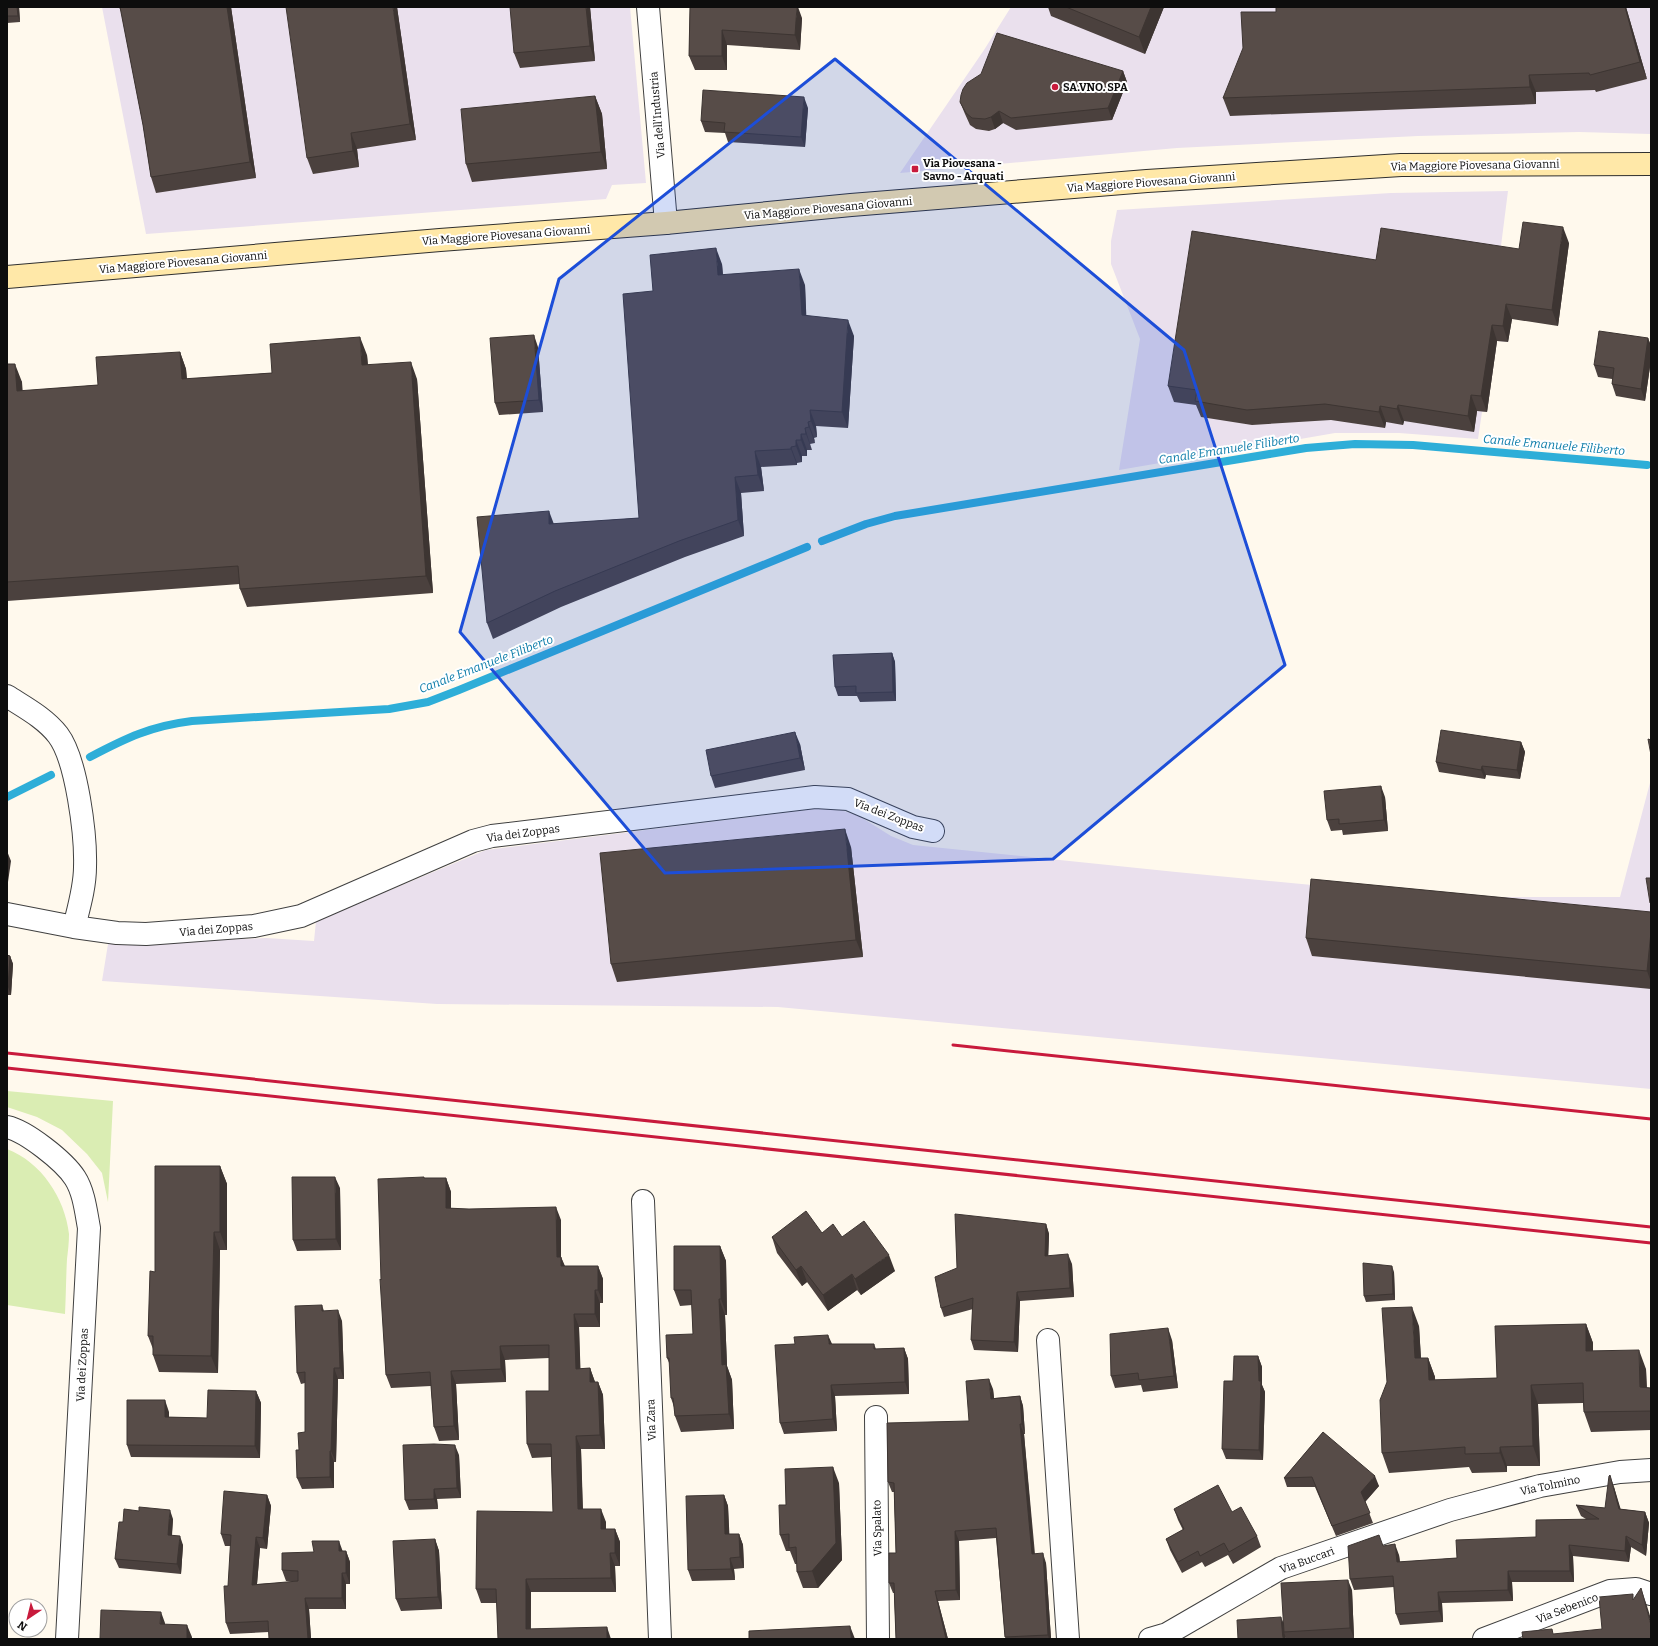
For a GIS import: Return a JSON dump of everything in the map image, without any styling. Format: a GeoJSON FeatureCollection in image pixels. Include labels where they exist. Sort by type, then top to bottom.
{"type":"FeatureCollection","features":[{"type":"Feature","properties":{"kind":"street","name":"Via dell'Industria"},"geometry":{"type":"LineString","coordinates":[[648,7],[666,223]]}},
{"type":"Feature","properties":{"kind":"street","name":"Via Maggiore Piovesana Giovanni"},"geometry":{"type":"LineString","coordinates":[[7,277],[440,240],[666,223],[852,205],[1139,182],[1401,165],[1651,164]]}},
{"type":"Feature","properties":{"kind":"street"},"geometry":{"type":"LineString","coordinates":[[7,696],[36,715],[57,734],[65,747],[78,791],[84,829],[85,867],[82,895],[74,927]]}},
{"type":"Feature","properties":{"kind":"street","name":"Via dei Zoppas"},"geometry":{"type":"LineString","coordinates":[[7,914],[74,927],[117,933],[146,934],[254,926],[301,916],[473,841],[492,836],[815,797],[848,799],[914,827],[933,831]]}},
{"type":"Feature","properties":{"kind":"street","name":"Via dei Zoppas"},"geometry":{"type":"LineString","coordinates":[[7,1127],[19,1132],[47,1150],[58,1159],[75,1178],[84,1202],[88,1228],[68,1639]]}},
{"type":"Feature","properties":{"kind":"street","name":"Via Zara"},"geometry":{"type":"LineString","coordinates":[[643,1201],[660,1639]]}},
{"type":"Feature","properties":{"kind":"street"},"geometry":{"type":"LineString","coordinates":[[1048,1340],[1068,1639]]}},
{"type":"Feature","properties":{"kind":"street","name":"Via Spalato"},"geometry":{"type":"LineString","coordinates":[[876,1416],[878,1639]]}},
{"type":"Feature","properties":{"kind":"street","name":"Via Tolmino"},"geometry":{"type":"LineString","coordinates":[[1450,1510],[1540,1486],[1620,1472],[1651,1470]]}},
{"type":"Feature","properties":{"kind":"street","name":"Via Buccari"},"geometry":{"type":"LineString","coordinates":[[1150,1639],[1167,1634],[1281,1568],[1450,1510]]}},
{"type":"Feature","properties":{"kind":"street","name":"Via Sebenico"},"geometry":{"type":"LineString","coordinates":[[1484,1639],[1610,1591],[1636,1589],[1651,1594]]}},
{"type":"Feature","properties":{"kind":"highlighted area"},"geometry":{"type":"Polygon","coordinates":[[[835,59],[1184,350],[1285,665],[1053,859],[665,873],[460,632],[559,279],[835,59]]]}},
{"type":"Feature","properties":{"kind":"shaded area"},"geometry":{"type":"Polygon","coordinates":[[[102,7],[630,7],[646,183],[612,185],[606,199],[146,234],[102,7]]]}},
{"type":"Feature","properties":{"kind":"shaded area"},"geometry":{"type":"Polygon","coordinates":[[[1011,7],[1651,7],[1651,134],[1579,132],[1418,136],[1177,148],[900,173],[984,50],[1011,7]]]}},
{"type":"Feature","properties":{"kind":"shaded area"},"geometry":{"type":"Polygon","coordinates":[[[1508,191],[1495,293],[1503,321],[1511,322],[1508,342],[1497,341],[1487,412],[1482,412],[1478,439],[1399,433],[1335,433],[1119,470],[1140,339],[1111,264],[1111,241],[1117,210],[1391,193],[1508,191]]]}},
{"type":"Feature","properties":{"kind":"shaded area"},"geometry":{"type":"Polygon","coordinates":[[[1651,779],[1651,1089],[778,1007],[437,1004],[102,981],[108,944],[266,938],[314,941],[316,921],[486,850],[822,808],[835,808],[859,816],[891,836],[913,845],[1439,897],[1620,897],[1651,779]]]}},
{"type":"Feature","properties":{"kind":"green space"},"geometry":{"type":"Polygon","coordinates":[[[7,1091],[113,1101],[108,1202],[102,1173],[87,1154],[62,1130],[37,1117],[7,1107],[7,1091]]]}},
{"type":"Feature","properties":{"kind":"green space"},"geometry":{"type":"Polygon","coordinates":[[[7,1149],[19,1155],[41,1172],[57,1195],[67,1221],[69,1243],[65,1314],[7,1305],[7,1149]]]}},
{"type":"Feature","properties":{"kind":"building"},"geometry":{"type":"Polygon","coordinates":[[[7,7],[17,7],[18,16],[7,16],[7,7]]]}},
{"type":"Feature","properties":{"kind":"building"},"geometry":{"type":"Polygon","coordinates":[[[120,7],[227,7],[250,162],[151,177],[143,125],[120,7]]]}},
{"type":"Feature","properties":{"kind":"building"},"geometry":{"type":"Polygon","coordinates":[[[286,7],[393,7],[410,124],[351,133],[353,151],[307,158],[286,7]]]}},
{"type":"Feature","properties":{"kind":"building"},"geometry":{"type":"Polygon","coordinates":[[[510,7],[586,7],[590,46],[514,53],[510,7]]]}},
{"type":"Feature","properties":{"kind":"building"},"geometry":{"type":"Polygon","coordinates":[[[690,7],[797,7],[795,35],[722,30],[722,56],[689,56],[690,7]]]}},
{"type":"Feature","properties":{"kind":"building"},"geometry":{"type":"Polygon","coordinates":[[[1066,7],[1151,7],[1139,37],[1066,7]]]}},
{"type":"Feature","properties":{"kind":"building"},"geometry":{"type":"Polygon","coordinates":[[[1276,7],[1625,7],[1640,62],[1590,75],[1589,73],[1529,75],[1530,87],[1223,98],[1243,48],[1241,12],[1276,12],[1276,7]]]}},
{"type":"Feature","properties":{"kind":"building","name":"SA.VNO. SPA"},"geometry":{"type":"Polygon","coordinates":[[[997,33],[1123,71],[1108,108],[1011,118],[999,111],[991,117],[985,119],[972,118],[966,113],[960,102],[961,95],[967,83],[981,74],[997,33]]]}},
{"type":"Feature","properties":{"kind":"building"},"geometry":{"type":"Polygon","coordinates":[[[703,90],[804,97],[801,137],[724,132],[725,123],[701,121],[703,90]]]}},
{"type":"Feature","properties":{"kind":"building"},"geometry":{"type":"Polygon","coordinates":[[[595,96],[601,152],[466,164],[461,109],[595,96]]]}},
{"type":"Feature","properties":{"kind":"building"},"geometry":{"type":"Polygon","coordinates":[[[1523,222],[1563,227],[1552,310],[1506,304],[1503,326],[1492,325],[1481,396],[1471,395],[1468,416],[1398,405],[1397,409],[1380,406],[1379,412],[1325,404],[1247,410],[1195,401],[1197,390],[1168,386],[1192,231],[1376,260],[1381,228],[1519,249],[1523,222]]]}},
{"type":"Feature","properties":{"kind":"building"},"geometry":{"type":"Polygon","coordinates":[[[716,248],[718,275],[799,269],[802,315],[848,320],[842,412],[810,410],[811,421],[808,422],[809,427],[805,428],[806,434],[801,434],[801,440],[796,440],[796,446],[791,447],[791,449],[755,451],[758,475],[735,477],[738,520],[679,541],[555,591],[487,623],[477,517],[549,511],[549,524],[639,518],[623,294],[653,291],[650,255],[716,248]]]}},
{"type":"Feature","properties":{"kind":"building"},"geometry":{"type":"Polygon","coordinates":[[[1599,331],[1648,338],[1641,389],[1612,384],[1614,368],[1594,365],[1599,331]]]}},
{"type":"Feature","properties":{"kind":"building"},"geometry":{"type":"Polygon","coordinates":[[[534,335],[539,400],[495,403],[490,338],[534,335]]]}},
{"type":"Feature","properties":{"kind":"building"},"geometry":{"type":"Polygon","coordinates":[[[360,337],[362,365],[411,362],[426,576],[240,589],[238,566],[7,582],[7,364],[15,364],[17,391],[98,385],[96,357],[180,352],[182,379],[272,373],[270,344],[360,337]]]}},
{"type":"Feature","properties":{"kind":"building"},"geometry":{"type":"Polygon","coordinates":[[[892,653],[893,692],[856,693],[856,686],[835,687],[833,655],[892,653]]]}},
{"type":"Feature","properties":{"kind":"building"},"geometry":{"type":"Polygon","coordinates":[[[1441,730],[1521,742],[1517,770],[1482,766],[1481,770],[1436,762],[1441,730]]]}},
{"type":"Feature","properties":{"kind":"building"},"geometry":{"type":"Polygon","coordinates":[[[795,732],[800,758],[711,776],[706,750],[795,732]]]}},
{"type":"Feature","properties":{"kind":"building"},"geometry":{"type":"Polygon","coordinates":[[[1648,739],[1651,740],[1651,755],[1648,739]]]}},
{"type":"Feature","properties":{"kind":"building"},"geometry":{"type":"Polygon","coordinates":[[[1381,786],[1384,820],[1339,824],[1339,819],[1327,820],[1324,791],[1381,786]]]}},
{"type":"Feature","properties":{"kind":"building"},"geometry":{"type":"Polygon","coordinates":[[[845,829],[856,940],[611,964],[600,853],[845,829]]]}},
{"type":"Feature","properties":{"kind":"building"},"geometry":{"type":"Polygon","coordinates":[[[1646,878],[1651,878],[1651,903],[1650,903],[1646,878]]]}},
{"type":"Feature","properties":{"kind":"building"},"geometry":{"type":"Polygon","coordinates":[[[1311,879],[1651,912],[1651,932],[1647,971],[1306,938],[1311,879]]]}},
{"type":"Feature","properties":{"kind":"building"},"geometry":{"type":"Polygon","coordinates":[[[7,955],[10,956],[8,987],[7,987],[7,955]]]}},
{"type":"Feature","properties":{"kind":"building"},"geometry":{"type":"Polygon","coordinates":[[[155,1166],[220,1166],[220,1232],[214,1232],[211,1356],[153,1355],[153,1336],[148,1336],[150,1271],[155,1272],[155,1166]]]}},
{"type":"Feature","properties":{"kind":"building"},"geometry":{"type":"Polygon","coordinates":[[[292,1177],[335,1177],[336,1239],[293,1240],[292,1177]]]}},
{"type":"Feature","properties":{"kind":"building"},"geometry":{"type":"Polygon","coordinates":[[[424,1177],[446,1178],[446,1208],[469,1209],[556,1207],[557,1257],[561,1257],[561,1266],[598,1266],[598,1290],[595,1290],[595,1314],[574,1314],[576,1369],[590,1368],[590,1382],[598,1382],[600,1435],[576,1436],[578,1509],[601,1509],[601,1529],[615,1529],[615,1553],[610,1553],[611,1578],[526,1579],[526,1629],[607,1627],[607,1639],[498,1639],[496,1589],[476,1589],[477,1511],[553,1512],[551,1444],[527,1444],[526,1391],[549,1391],[549,1345],[500,1346],[501,1369],[451,1371],[454,1426],[434,1427],[430,1372],[386,1375],[380,1279],[381,1280],[378,1179],[424,1177]]]}},
{"type":"Feature","properties":{"kind":"building"},"geometry":{"type":"Polygon","coordinates":[[[806,1211],[822,1233],[833,1224],[842,1237],[864,1221],[889,1255],[855,1279],[852,1274],[823,1295],[801,1266],[796,1270],[772,1237],[806,1211]]]}},
{"type":"Feature","properties":{"kind":"building"},"geometry":{"type":"Polygon","coordinates":[[[955,1214],[1046,1224],[1045,1256],[1068,1254],[1070,1288],[1017,1292],[1014,1342],[971,1340],[973,1298],[941,1308],[935,1277],[957,1268],[955,1214]]]}},
{"type":"Feature","properties":{"kind":"building"},"geometry":{"type":"Polygon","coordinates":[[[674,1246],[720,1246],[721,1299],[719,1299],[722,1365],[726,1364],[729,1414],[675,1416],[673,1398],[671,1398],[666,1335],[693,1334],[691,1290],[674,1290],[674,1246]]]}},
{"type":"Feature","properties":{"kind":"building"},"geometry":{"type":"Polygon","coordinates":[[[1363,1263],[1392,1266],[1393,1294],[1364,1296],[1363,1263]]]}},
{"type":"Feature","properties":{"kind":"building"},"geometry":{"type":"Polygon","coordinates":[[[322,1305],[322,1311],[338,1310],[340,1368],[334,1368],[330,1477],[297,1478],[296,1450],[299,1450],[298,1433],[305,1432],[305,1372],[297,1373],[295,1306],[322,1305]]]}},
{"type":"Feature","properties":{"kind":"building"},"geometry":{"type":"Polygon","coordinates":[[[1412,1307],[1415,1358],[1428,1358],[1429,1380],[1497,1378],[1495,1326],[1586,1324],[1586,1351],[1639,1350],[1640,1387],[1651,1388],[1651,1411],[1584,1412],[1583,1383],[1531,1385],[1533,1446],[1500,1447],[1500,1453],[1465,1454],[1465,1447],[1382,1453],[1380,1400],[1387,1382],[1382,1308],[1412,1307]]]}},
{"type":"Feature","properties":{"kind":"building"},"geometry":{"type":"Polygon","coordinates":[[[1168,1328],[1174,1376],[1139,1380],[1138,1373],[1111,1376],[1110,1334],[1168,1328]]]}},
{"type":"Feature","properties":{"kind":"building"},"geometry":{"type":"Polygon","coordinates":[[[828,1335],[829,1344],[874,1344],[874,1349],[904,1348],[905,1382],[831,1385],[833,1419],[780,1423],[775,1345],[795,1344],[794,1337],[828,1335]]]}},
{"type":"Feature","properties":{"kind":"building"},"geometry":{"type":"Polygon","coordinates":[[[1234,1356],[1258,1356],[1259,1381],[1261,1381],[1259,1450],[1222,1449],[1224,1381],[1233,1381],[1234,1356]]]}},
{"type":"Feature","properties":{"kind":"building"},"geometry":{"type":"Polygon","coordinates":[[[989,1379],[991,1399],[1020,1396],[1022,1424],[1020,1424],[1032,1554],[1043,1553],[1048,1635],[1005,1637],[996,1528],[955,1531],[956,1590],[935,1591],[946,1639],[896,1639],[894,1583],[889,1583],[889,1553],[896,1553],[894,1483],[888,1482],[887,1423],[969,1421],[966,1381],[989,1379]]]}},
{"type":"Feature","properties":{"kind":"building"},"geometry":{"type":"Polygon","coordinates":[[[208,1390],[256,1391],[255,1446],[127,1445],[127,1400],[165,1400],[165,1417],[207,1418],[208,1390]]]}},
{"type":"Feature","properties":{"kind":"building"},"geometry":{"type":"Polygon","coordinates":[[[1323,1432],[1375,1476],[1361,1492],[1370,1513],[1332,1526],[1312,1477],[1284,1478],[1323,1432]]]}},
{"type":"Feature","properties":{"kind":"building"},"geometry":{"type":"Polygon","coordinates":[[[403,1445],[455,1445],[457,1488],[434,1489],[434,1499],[405,1500],[403,1445]]]}},
{"type":"Feature","properties":{"kind":"building"},"geometry":{"type":"Polygon","coordinates":[[[833,1467],[836,1543],[812,1571],[797,1572],[796,1547],[789,1548],[789,1534],[780,1535],[779,1505],[786,1505],[785,1469],[833,1467]]]}},
{"type":"Feature","properties":{"kind":"building"},"geometry":{"type":"Polygon","coordinates":[[[1610,1475],[1619,1509],[1645,1512],[1642,1545],[1626,1536],[1625,1551],[1569,1545],[1570,1571],[1508,1571],[1508,1590],[1438,1592],[1439,1611],[1396,1614],[1393,1576],[1350,1579],[1348,1546],[1379,1535],[1383,1546],[1395,1544],[1397,1562],[1457,1558],[1456,1540],[1536,1537],[1536,1520],[1599,1519],[1576,1505],[1605,1508],[1610,1475]]]}},
{"type":"Feature","properties":{"kind":"building"},"geometry":{"type":"Polygon","coordinates":[[[1218,1485],[1232,1512],[1241,1507],[1257,1536],[1229,1552],[1224,1543],[1200,1556],[1198,1551],[1178,1562],[1166,1539],[1184,1529],[1174,1509],[1218,1485]]]}},
{"type":"Feature","properties":{"kind":"building"},"geometry":{"type":"Polygon","coordinates":[[[224,1491],[267,1495],[263,1538],[256,1537],[252,1585],[298,1581],[298,1571],[282,1570],[282,1553],[314,1552],[312,1541],[339,1541],[339,1551],[346,1551],[346,1573],[342,1573],[342,1598],[305,1598],[308,1639],[269,1639],[268,1621],[226,1623],[224,1586],[228,1586],[231,1535],[221,1534],[224,1491]]]}},
{"type":"Feature","properties":{"kind":"building"},"geometry":{"type":"Polygon","coordinates":[[[724,1495],[725,1534],[739,1534],[740,1557],[730,1558],[731,1569],[688,1570],[686,1496],[724,1495]]]}},
{"type":"Feature","properties":{"kind":"building"},"geometry":{"type":"Polygon","coordinates":[[[139,1507],[170,1510],[168,1535],[180,1536],[177,1564],[115,1559],[119,1522],[123,1522],[124,1509],[139,1511],[139,1507]]]}},
{"type":"Feature","properties":{"kind":"building"},"geometry":{"type":"Polygon","coordinates":[[[435,1539],[438,1597],[396,1599],[393,1541],[435,1539]]]}},
{"type":"Feature","properties":{"kind":"building"},"geometry":{"type":"Polygon","coordinates":[[[1348,1580],[1350,1628],[1284,1632],[1281,1583],[1348,1580]]]}},
{"type":"Feature","properties":{"kind":"building"},"geometry":{"type":"Polygon","coordinates":[[[1641,1588],[1651,1625],[1651,1639],[1523,1639],[1522,1632],[1552,1629],[1553,1634],[1602,1629],[1599,1597],[1633,1594],[1633,1600],[1641,1588]]]}},
{"type":"Feature","properties":{"kind":"building"},"geometry":{"type":"Polygon","coordinates":[[[101,1610],[161,1612],[160,1624],[187,1625],[187,1639],[100,1639],[101,1610]]]}},
{"type":"Feature","properties":{"kind":"building"},"geometry":{"type":"Polygon","coordinates":[[[1281,1617],[1283,1639],[1238,1639],[1237,1620],[1281,1617]]]}},
{"type":"Feature","properties":{"kind":"building"},"geometry":{"type":"Polygon","coordinates":[[[850,1626],[851,1639],[749,1639],[749,1631],[850,1626]]]}},
{"type":"Feature","properties":{"kind":"waterway","name":"Canale Emanuele Filiberto"},"geometry":{"type":"LineString","coordinates":[[822,541],[866,524],[895,516],[1306,448],[1355,444],[1413,445],[1647,465]]}},
{"type":"Feature","properties":{"kind":"waterway","name":"Canale Emanuele Filiberto"},"geometry":{"type":"LineString","coordinates":[[90,757],[139,734],[177,723],[389,709],[428,702],[807,547]]}},
{"type":"Feature","properties":{"kind":"waterway","name":"Canale Emanuele Filiberto"},"geometry":{"type":"LineString","coordinates":[[7,797],[51,775]]}},
{"type":"Feature","properties":{"kind":"railway"},"geometry":{"type":"LineString","coordinates":[[953,1045],[1651,1119]]}},
{"type":"Feature","properties":{"kind":"railway"},"geometry":{"type":"LineString","coordinates":[[7,1053],[1651,1227]]}},
{"type":"Feature","properties":{"kind":"railway"},"geometry":{"type":"LineString","coordinates":[[7,1068],[1651,1243]]}},
{"type":"Feature","properties":{"kind":"place","name":"SA.VNO. SPA"},"geometry":{"type":"Point","coordinates":[1055,87]}},
{"type":"Feature","properties":{"kind":"place","name":"Via Piovesana - Savno - Arquati"},"geometry":{"type":"Point","coordinates":[915,169]}}]}
